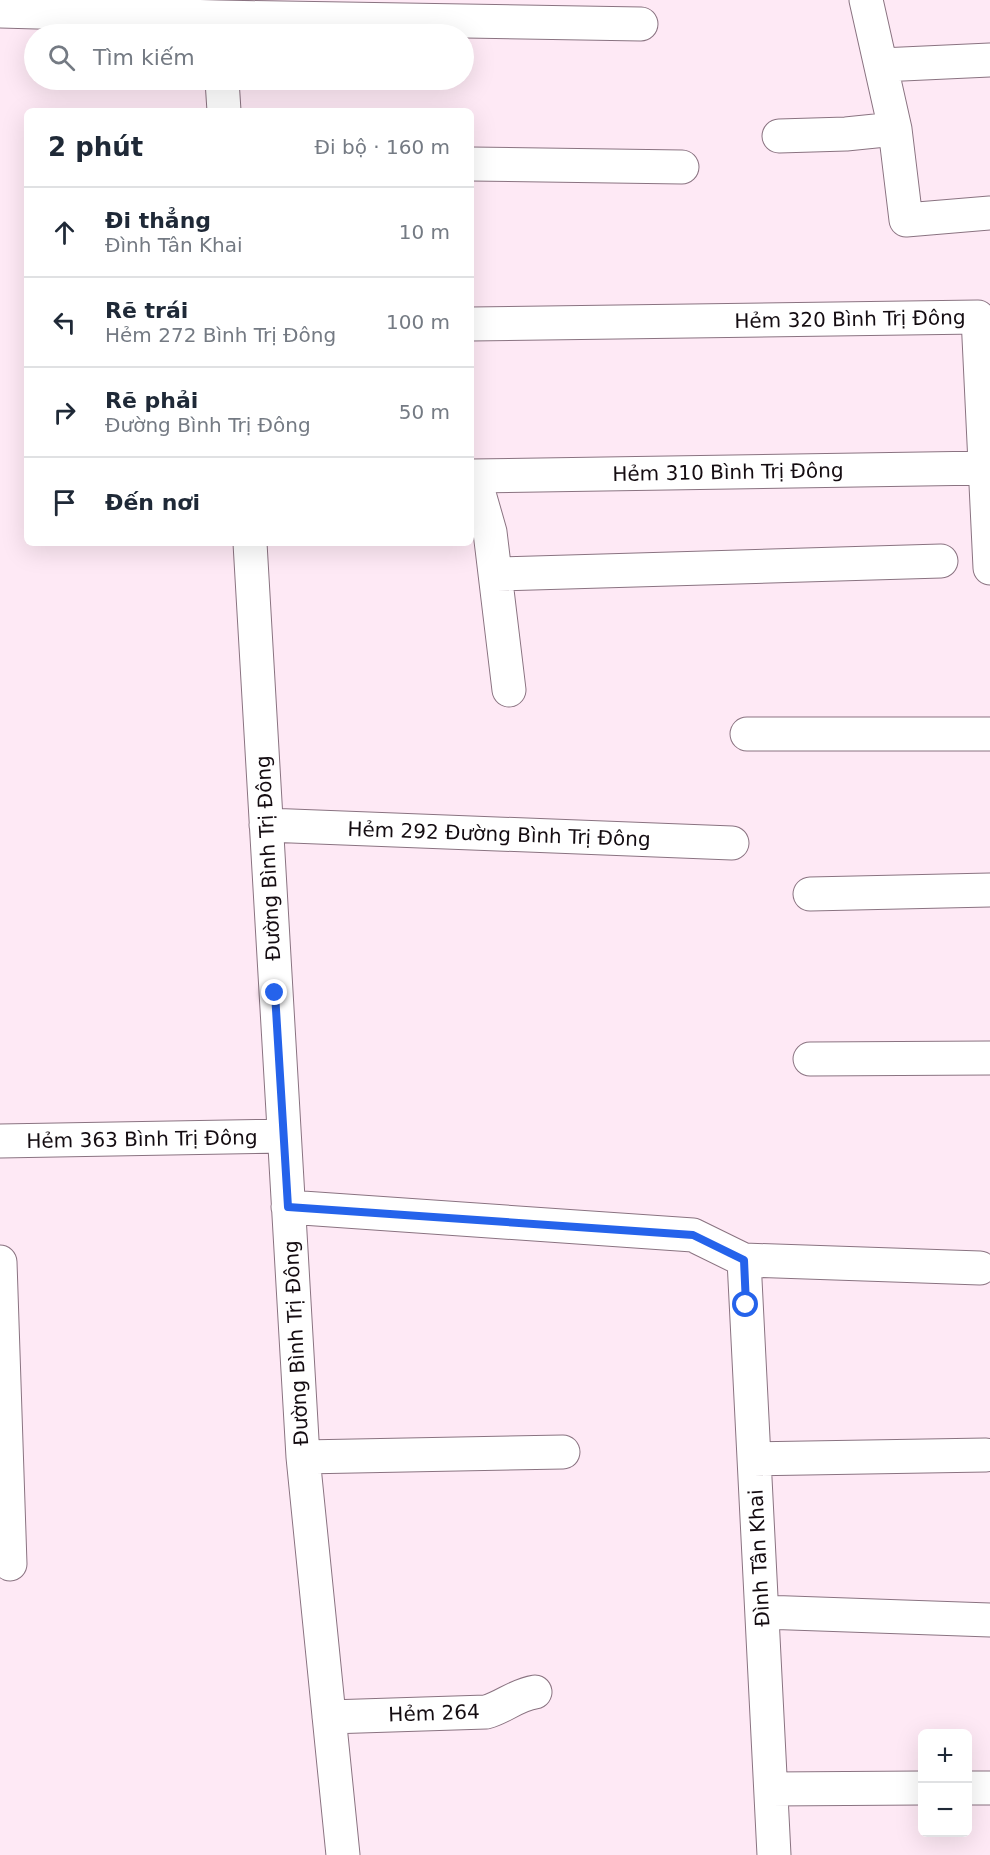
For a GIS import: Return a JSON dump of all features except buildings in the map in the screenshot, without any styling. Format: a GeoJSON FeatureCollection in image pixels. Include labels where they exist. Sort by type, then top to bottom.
{"type":"FeatureCollection","features":[{"type":"Feature","properties":{"kind":"street"},"geometry":{"type":"LineString","coordinates":[[866,0],[895,129],[906,220],[990,213]]}},
{"type":"Feature","properties":{"kind":"street"},"geometry":{"type":"LineString","coordinates":[[0,11],[641,24]]}},
{"type":"Feature","properties":{"kind":"street"},"geometry":{"type":"LineString","coordinates":[[881,65],[990,60]]}},
{"type":"Feature","properties":{"kind":"street"},"geometry":{"type":"LineString","coordinates":[[223,90],[224,108]]}},
{"type":"Feature","properties":{"kind":"street"},"geometry":{"type":"LineString","coordinates":[[779,136],[846,134],[895,129]]}},
{"type":"Feature","properties":{"kind":"street"},"geometry":{"type":"LineString","coordinates":[[474,164],[682,167]]}},
{"type":"Feature","properties":{"kind":"street","name":"Hẻm 320 Bình Trị Đông"},"geometry":{"type":"LineString","coordinates":[[474,324],[978,317],[990,568]]}},
{"type":"Feature","properties":{"kind":"street","name":"Hẻm 310 Bình Trị Đông"},"geometry":{"type":"LineString","coordinates":[[474,476],[986,468]]}},
{"type":"Feature","properties":{"kind":"street"},"geometry":{"type":"LineString","coordinates":[[474,482],[490,532],[509,690]]}},
{"type":"Feature","properties":{"kind":"street","name":"Đường Bình Trị Đông"},"geometry":{"type":"LineString","coordinates":[[250,546],[303,1457],[343,1855]]}},
{"type":"Feature","properties":{"kind":"street"},"geometry":{"type":"LineString","coordinates":[[496,574],[941,561]]}},
{"type":"Feature","properties":{"kind":"street"},"geometry":{"type":"LineString","coordinates":[[747,734],[990,734]]}},
{"type":"Feature","properties":{"kind":"street","name":"Hẻm 292 Đường Bình Trị Đông"},"geometry":{"type":"LineString","coordinates":[[266,825],[732,843]]}},
{"type":"Feature","properties":{"kind":"street"},"geometry":{"type":"LineString","coordinates":[[810,894],[990,890]]}},
{"type":"Feature","properties":{"kind":"street"},"geometry":{"type":"LineString","coordinates":[[810,1059],[990,1058]]}},
{"type":"Feature","properties":{"kind":"street","name":"Hẻm 363 Bình Trị Đông"},"geometry":{"type":"LineString","coordinates":[[0,1141],[283,1136]]}},
{"type":"Feature","properties":{"kind":"street"},"geometry":{"type":"LineString","coordinates":[[288,1207],[693,1235],[744,1260],[980,1268]]}},
{"type":"Feature","properties":{"kind":"street","name":"Đình Tân Khai"},"geometry":{"type":"LineString","coordinates":[[744,1260],[774,1855]]}},
{"type":"Feature","properties":{"kind":"street"},"geometry":{"type":"LineString","coordinates":[[0,1262],[10,1564]]}},
{"type":"Feature","properties":{"kind":"street"},"geometry":{"type":"LineString","coordinates":[[303,1457],[563,1452]]}},
{"type":"Feature","properties":{"kind":"street"},"geometry":{"type":"LineString","coordinates":[[754,1459],[986,1455]]}},
{"type":"Feature","properties":{"kind":"street"},"geometry":{"type":"LineString","coordinates":[[762,1612],[990,1620]]}},
{"type":"Feature","properties":{"kind":"street","name":"Hẻm 264"},"geometry":{"type":"LineString","coordinates":[[329,1717],[486,1712],[499,1709],[524,1694],[535,1692]]}},
{"type":"Feature","properties":{"kind":"street"},"geometry":{"type":"LineString","coordinates":[[771,1789],[918,1788]]}},
{"type":"Feature","properties":{"kind":"street"},"geometry":{"type":"LineString","coordinates":[[972,1788],[990,1788]]}},
{"type":"Feature","properties":{"kind":"route"},"geometry":{"type":"LineString","coordinates":[[275,993],[288,1207],[693,1235],[744,1260],[746,1305]]}}]}
